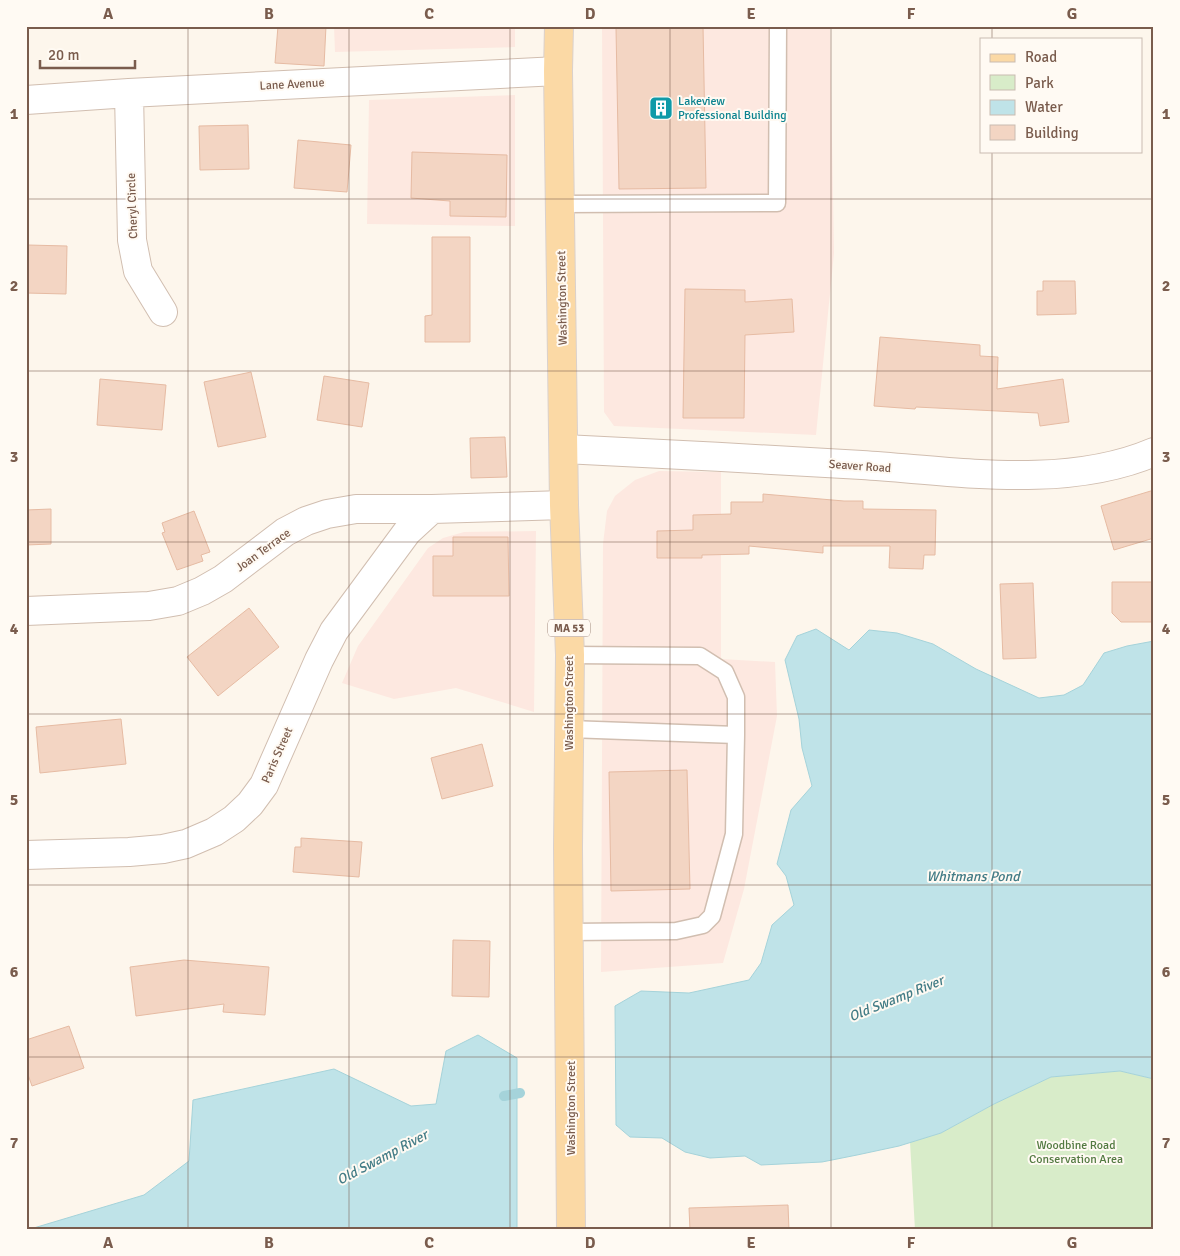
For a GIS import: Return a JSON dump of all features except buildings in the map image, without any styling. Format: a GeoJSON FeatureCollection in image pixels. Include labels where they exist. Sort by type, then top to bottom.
{"type":"FeatureCollection","features":[{"type":"Feature","properties":{"kind":"main road","name":"Washington Street"},"geometry":{"type":"LineString","coordinates":[[559,26],[564,504],[570,655],[571,1230]]}},
{"type":"Feature","properties":{"kind":"street","name":"Lane Avenue"},"geometry":{"type":"LineString","coordinates":[[26,100],[558,70]]}},
{"type":"Feature","properties":{"kind":"street","name":"Cheryl Circle"},"geometry":{"type":"LineString","coordinates":[[128,93],[132,240],[138,271],[163,312]]}},
{"type":"Feature","properties":{"kind":"street","name":"Seaver Road"},"geometry":{"type":"LineString","coordinates":[[564,449],[862,465],[967,473],[1031,475],[1088,471],[1137,459],[1154,452]]}},
{"type":"Feature","properties":{"kind":"street","name":"Joan Terrace"},"geometry":{"type":"LineString","coordinates":[[26,610],[149,606],[178,601],[202,591],[223,579],[284,532],[327,514],[356,509],[432,509],[564,504]]}},
{"type":"Feature","properties":{"kind":"street","name":"Paris Street"},"geometry":{"type":"LineString","coordinates":[[26,856],[163,849],[186,844],[214,832],[234,819],[250,804],[264,785],[319,660],[334,631],[407,532],[432,509]]}},
{"type":"Feature","properties":{"kind":"lane"},"geometry":{"type":"LineString","coordinates":[[561,204],[777,203],[778,26]]}},
{"type":"Feature","properties":{"kind":"lane"},"geometry":{"type":"LineString","coordinates":[[569,932],[676,930],[703,925],[712,916],[734,834],[736,735],[736,697],[725,672],[700,656],[570,655]]}},
{"type":"Feature","properties":{"kind":"lane"},"geometry":{"type":"LineString","coordinates":[[569,728],[736,735]]}},
{"type":"Feature","properties":{"kind":"shaded area"},"geometry":{"type":"Polygon","coordinates":[[[334,26],[515,26],[515,47],[335,52],[334,26]]]}},
{"type":"Feature","properties":{"kind":"shaded area"},"geometry":{"type":"Polygon","coordinates":[[[602,26],[830,26],[834,253],[816,435],[614,426],[604,412],[602,26]]]}},
{"type":"Feature","properties":{"kind":"shaded area"},"geometry":{"type":"Polygon","coordinates":[[[515,95],[515,226],[367,224],[369,100],[515,95]]]}},
{"type":"Feature","properties":{"kind":"shaded area"},"geometry":{"type":"Polygon","coordinates":[[[659,471],[721,472],[721,659],[775,662],[777,716],[744,889],[723,963],[601,972],[603,544],[607,511],[615,496],[635,480],[659,471]]]}},
{"type":"Feature","properties":{"kind":"shaded area"},"geometry":{"type":"Polygon","coordinates":[[[536,531],[534,712],[456,688],[394,699],[342,683],[358,646],[428,548],[443,538],[464,532],[536,531]]]}},
{"type":"Feature","properties":{"kind":"green space","name":"Woodbine Road Conservation Area"},"geometry":{"type":"Polygon","coordinates":[[[1120,1071],[1154,1079],[1154,1230],[915,1230],[910,1142],[941,1133],[994,1104],[1051,1077],[1120,1071]]]}},
{"type":"Feature","properties":{"kind":"water","name":"Whitmans Pond"},"geometry":{"type":"Polygon","coordinates":[[[816,629],[849,650],[869,630],[897,633],[933,644],[976,669],[1039,698],[1064,695],[1083,685],[1104,653],[1154,641],[1154,1079],[1120,1071],[1051,1077],[994,1104],[941,1133],[899,1146],[822,1162],[761,1165],[745,1156],[710,1158],[685,1152],[662,1138],[630,1137],[616,1125],[615,1006],[641,991],[689,993],[749,980],[761,963],[772,925],[794,905],[786,876],[777,864],[791,810],[812,786],[802,748],[799,719],[785,660],[797,636],[816,629]]]}},
{"type":"Feature","properties":{"kind":"water"},"geometry":{"type":"Polygon","coordinates":[[[478,1035],[517,1058],[517,1230],[27,1230],[144,1195],[189,1161],[193,1100],[334,1069],[411,1106],[436,1104],[446,1051],[478,1035]]]}},
{"type":"Feature","properties":{"kind":"waterway","name":"Old Swamp River"},"geometry":{"type":"LineString","coordinates":[[504,1096],[520,1093]]}},
{"type":"Feature","properties":{"kind":"place","name":"Lakeview Professional Building"},"geometry":{"type":"Point","coordinates":[661,108]}}]}
